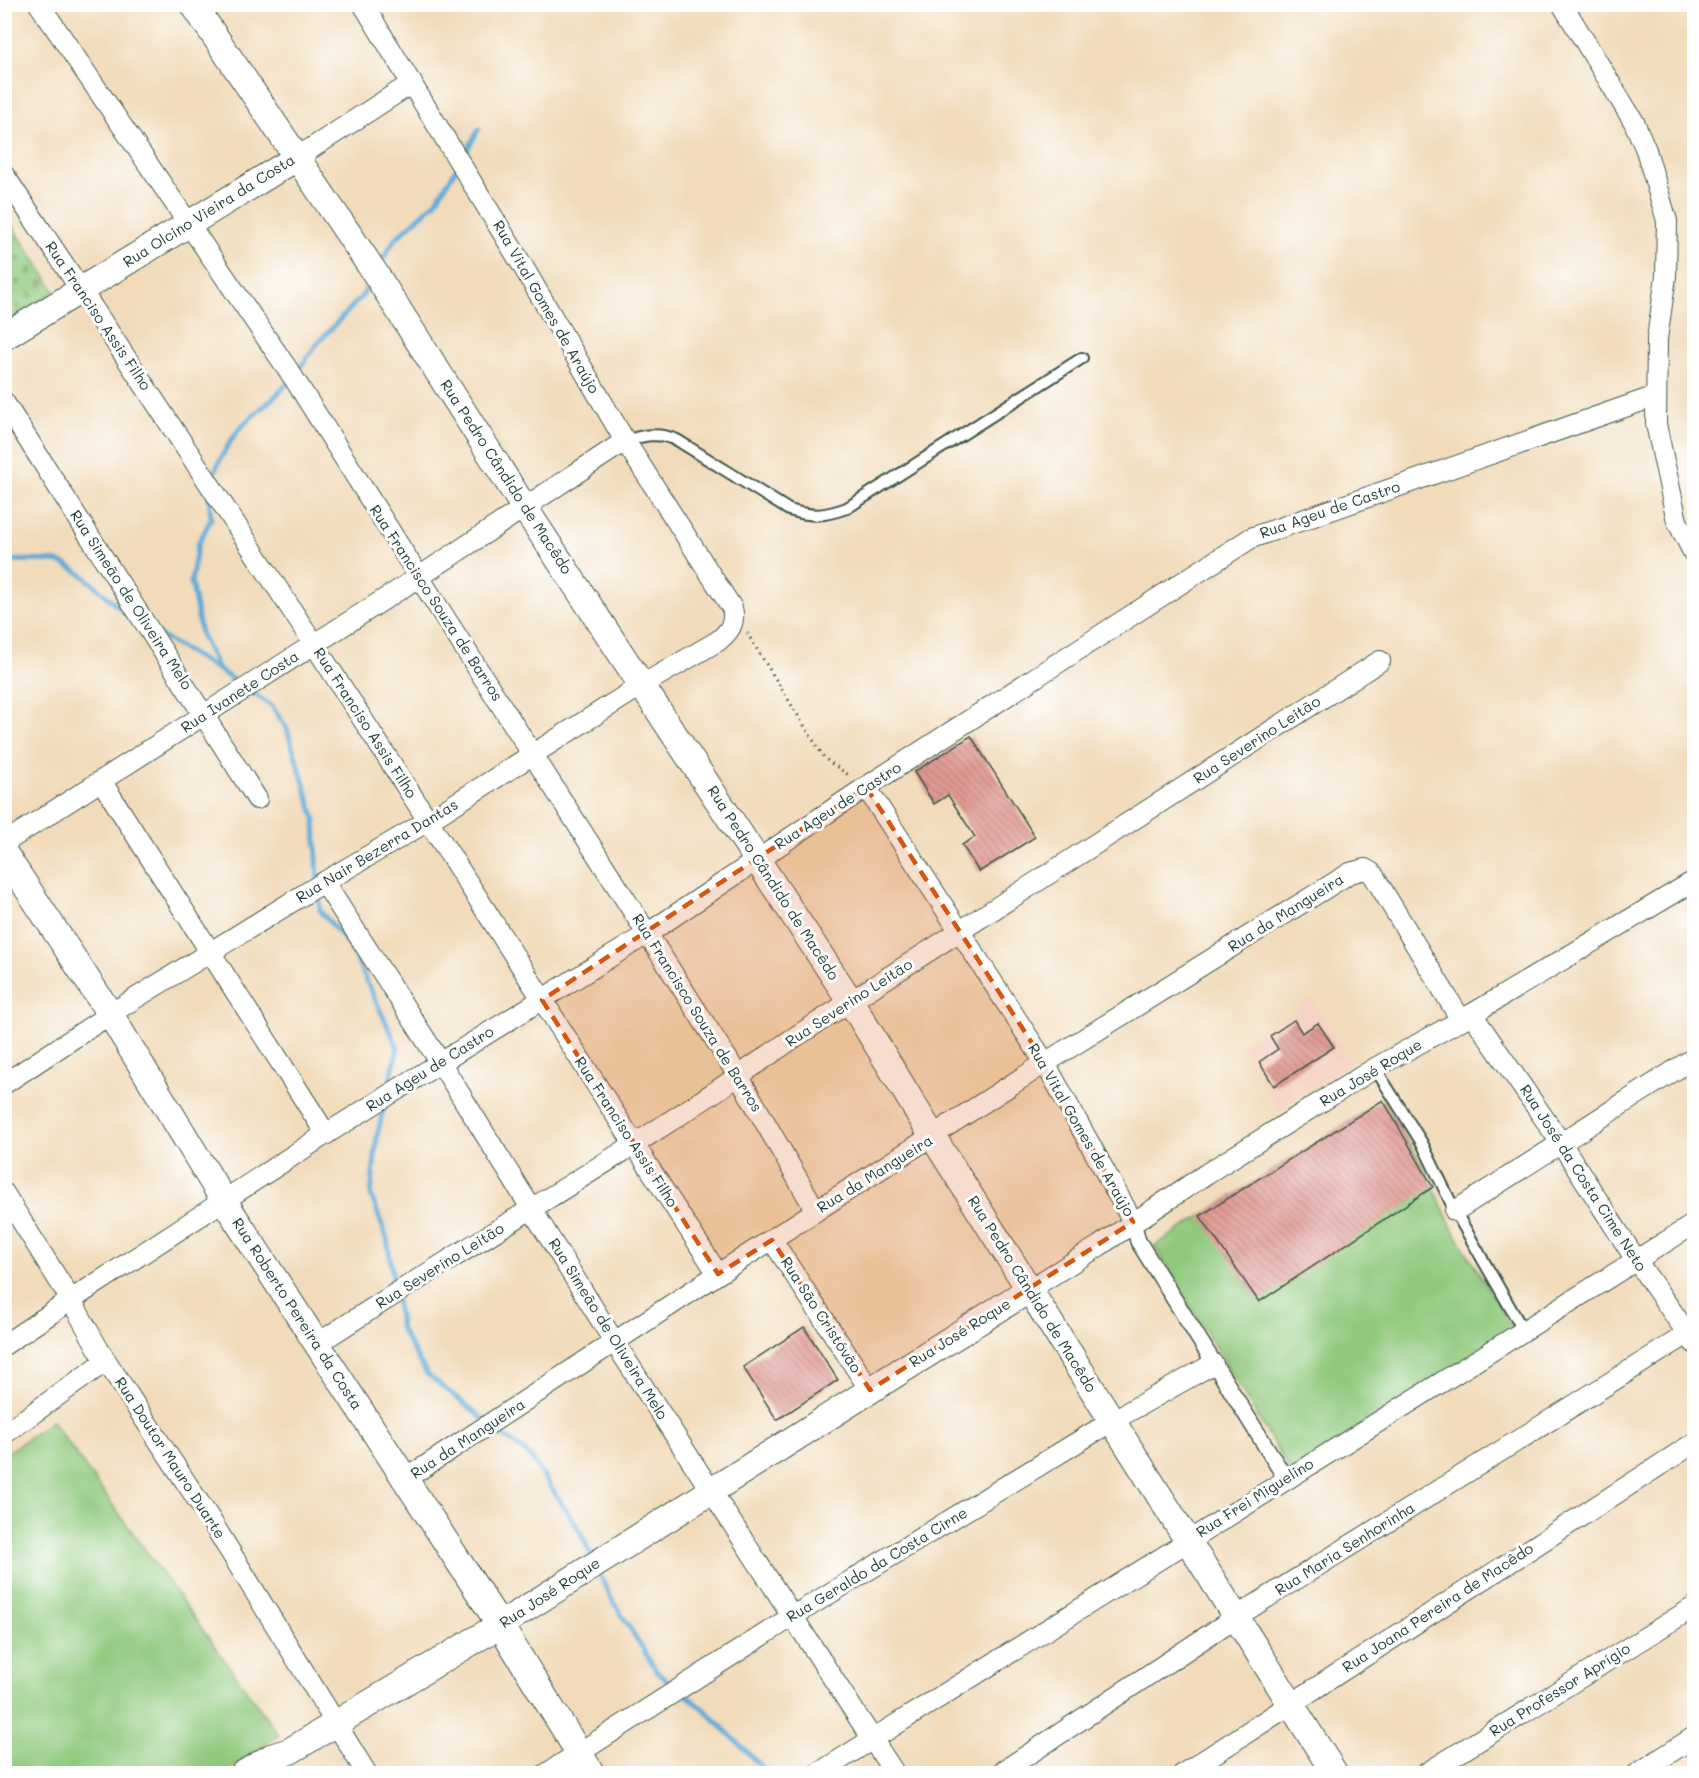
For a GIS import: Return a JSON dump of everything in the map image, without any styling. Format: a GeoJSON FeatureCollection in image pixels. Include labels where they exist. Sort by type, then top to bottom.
{"type":"FeatureCollection","features":[{"type":"Feature","properties":{"kind":"street","name":"Rua Francisco Souza de Barros"},"geometry":{"type":"LineString","coordinates":[[39,4],[293,377],[739,1077],[816,1211]]}},
{"type":"Feature","properties":{"kind":"street","name":"Rua Pedro Cândido de Macêdo"},"geometry":{"type":"LineString","coordinates":[[193,4],[298,157],[524,507],[851,1002],[933,1137],[1335,1773]]}},
{"type":"Feature","properties":{"kind":"street","name":"Rua Vital Gomes de Araújo"},"geometry":{"type":"LineString","coordinates":[[363,4],[521,262],[625,441],[732,608]]}},
{"type":"Feature","properties":{"kind":"street"},"geometry":{"type":"LineString","coordinates":[[1562,4],[1634,122],[1646,150],[1667,222],[1666,276],[1657,339],[1656,424],[1677,521],[1695,554]]}},
{"type":"Feature","properties":{"kind":"street","name":"Rua Olcino Vieira da Costa"},"geometry":{"type":"LineString","coordinates":[[4,337],[298,157],[412,83]]}},
{"type":"Feature","properties":{"kind":"street","name":"Rua Franciso Assis Filho"},"geometry":{"type":"LineString","coordinates":[[4,175],[314,644],[718,1274]]}},
{"type":"Feature","properties":{"kind":"street","name":"Rua Ageu de Castro"},"geometry":{"type":"LineString","coordinates":[[4,1346],[326,1134],[647,934],[866,787],[1251,537],[1656,396]]}},
{"type":"Feature","properties":{"kind":"street","name":"Rua Simeão de Oliveira Melo"},"geometry":{"type":"LineString","coordinates":[[4,402],[205,714],[257,799]]}},
{"type":"Feature","properties":{"kind":"street","name":"Rua Ivanete Costa"},"geometry":{"type":"LineString","coordinates":[[4,843],[419,577],[625,441]]}},
{"type":"Feature","properties":{"kind":"street","name":"Rua Nair Bezerra Dantas"},"geometry":{"type":"LineString","coordinates":[[4,1084],[110,1014],[324,882],[428,821],[642,685],[718,641],[731,626],[734,616],[732,608]]}},
{"type":"Feature","properties":{"kind":"street","name":"Rua Severino Leitão"},"geometry":{"type":"LineString","coordinates":[[317,1344],[532,1210],[1380,662]]}},
{"type":"Feature","properties":{"kind":"street"},"geometry":{"type":"LineString","coordinates":[[102,782],[326,1134]]}},
{"type":"Feature","properties":{"kind":"street","name":"Rua Vital Gomes de Araújo"},"geometry":{"type":"LineString","coordinates":[[866,787],[1045,1063],[1133,1221],[1138,1241],[1286,1479]]}},
{"type":"Feature","properties":{"kind":"street","name":"Rua Roberto Pereira da Costa"},"geometry":{"type":"LineString","coordinates":[[4,852],[110,1014],[224,1201],[500,1625],[592,1773]]}},
{"type":"Feature","properties":{"kind":"street","name":"Rua José da Costa Cime Neto"},"geometry":{"type":"LineString","coordinates":[[1350,873],[1365,869],[1372,873],[1467,1017],[1561,1143],[1636,1260],[1693,1336]]}},
{"type":"Feature","properties":{"kind":"street","name":"Rua da Mangueira"},"geometry":{"type":"LineString","coordinates":[[404,1480],[1045,1063],[1350,873]]}},
{"type":"Feature","properties":{"kind":"street","name":"Rua José Roque"},"geometry":{"type":"LineString","coordinates":[[243,1773],[271,1757],[290,1751],[500,1625],[1099,1246],[1133,1221],[1375,1068],[1467,1017],[1695,881]]}},
{"type":"Feature","properties":{"kind":"street","name":"Rua Simeão de Oliveira Melo"},"geometry":{"type":"LineString","coordinates":[[324,882],[440,1062],[615,1343],[895,1773]]}},
{"type":"Feature","properties":{"kind":"street"},"geometry":{"type":"LineString","coordinates":[[1455,1211],[1695,1058]]}},
{"type":"Feature","properties":{"kind":"street","name":"Rua Doutor Mauro Duarte"},"geometry":{"type":"LineString","coordinates":[[4,1193],[106,1361],[198,1499],[367,1773]]}},
{"type":"Feature","properties":{"kind":"street","name":"Rua Frei Miguelino"},"geometry":{"type":"LineString","coordinates":[[817,1773],[1695,1224]]}},
{"type":"Feature","properties":{"kind":"street","name":"Rua São Cristóvão"},"geometry":{"type":"LineString","coordinates":[[772,1240],[870,1390]]}},
{"type":"Feature","properties":{"kind":"street","name":"Rua Maria Senhorinha"},"geometry":{"type":"LineString","coordinates":[[999,1773],[1236,1617],[1693,1336]]}},
{"type":"Feature","properties":{"kind":"street"},"geometry":{"type":"LineString","coordinates":[[4,1434],[106,1361]]}},
{"type":"Feature","properties":{"kind":"street","name":"Rua Geraldo da Costa Cirne"},"geometry":{"type":"LineString","coordinates":[[546,1773],[793,1616],[1112,1421],[1213,1364]]}},
{"type":"Feature","properties":{"kind":"street","name":"Rua Joana Pereira de Macêdo"},"geometry":{"type":"LineString","coordinates":[[1183,1773],[1695,1443]]}},
{"type":"Feature","properties":{"kind":"street","name":"Rua Professor Aprígio"},"geometry":{"type":"LineString","coordinates":[[1425,1773],[1695,1607]]}},
{"type":"Feature","properties":{"kind":"street"},"geometry":{"type":"LineString","coordinates":[[1637,1773],[1695,1737]]}},
{"type":"Feature","properties":{"kind":"street","name":"Rua José Roque"},"geometry":{"type":"LineString","coordinates":[[273,1773],[290,1751]]}},
{"type":"Feature","properties":{"kind":"lane"},"geometry":{"type":"LineString","coordinates":[[625,441],[643,435],[666,435],[789,510],[809,516],[828,515],[847,508],[1082,358]]}},
{"type":"Feature","properties":{"kind":"lane"},"geometry":{"type":"LineString","coordinates":[[1375,1068],[1422,1143],[1455,1211],[1523,1330]]}},
{"type":"Feature","properties":{"kind":"path"},"geometry":{"type":"LineString","coordinates":[[732,608],[825,759],[866,787]]}},
{"type":"Feature","properties":{"kind":"highlighted area"},"geometry":{"type":"Polygon","coordinates":[[[866,787],[1045,1063],[1133,1222],[870,1390],[772,1240],[718,1274],[542,1000],[866,787]]]}},
{"type":"Feature","properties":{"kind":"shaded area"},"geometry":{"type":"Polygon","coordinates":[[[1312,1000],[1352,1063],[1278,1111],[1241,1045],[1312,1000]]]}},
{"type":"Feature","properties":{"kind":"green space"},"geometry":{"type":"Polygon","coordinates":[[[4,213],[55,291],[4,324],[4,213]]]}},
{"type":"Feature","properties":{"kind":"green space"},"geometry":{"type":"Polygon","coordinates":[[[1383,1100],[1427,1173],[1452,1228],[1514,1331],[1291,1472],[1154,1246],[1383,1100]]]}},
{"type":"Feature","properties":{"kind":"green space"},"geometry":{"type":"Polygon","coordinates":[[[52,1421],[279,1735],[225,1773],[5,1773],[4,1455],[52,1421]]]}},
{"type":"Feature","properties":{"kind":"building"},"geometry":{"type":"Polygon","coordinates":[[[971,736],[1035,837],[979,872],[962,845],[975,837],[948,795],[934,804],[914,772],[971,736]]]}},
{"type":"Feature","properties":{"kind":"building"},"geometry":{"type":"Polygon","coordinates":[[[1294,1020],[1302,1033],[1318,1023],[1334,1047],[1274,1086],[1259,1062],[1278,1049],[1270,1036],[1294,1020]]]}},
{"type":"Feature","properties":{"kind":"building"},"geometry":{"type":"Polygon","coordinates":[[[1383,1100],[1433,1187],[1259,1302],[1200,1216],[1383,1100]]]}},
{"type":"Feature","properties":{"kind":"building"},"geometry":{"type":"Polygon","coordinates":[[[804,1327],[838,1380],[777,1420],[743,1367],[804,1327]]]}},
{"type":"Feature","properties":{"kind":"waterway"},"geometry":{"type":"LineString","coordinates":[[462,159],[479,129]]}},
{"type":"Feature","properties":{"kind":"waterway"},"geometry":{"type":"LineString","coordinates":[[380,264],[395,239],[435,203],[457,167]]}},
{"type":"Feature","properties":{"kind":"waterway"},"geometry":{"type":"LineString","coordinates":[[296,373],[317,344],[362,296],[371,280]]}},
{"type":"Feature","properties":{"kind":"waterway"},"geometry":{"type":"LineString","coordinates":[[212,480],[220,459],[238,431],[290,380]]}},
{"type":"Feature","properties":{"kind":"waterway"},"geometry":{"type":"LineString","coordinates":[[209,495],[211,519],[198,544],[191,581],[201,634],[218,669]]}},
{"type":"Feature","properties":{"kind":"waterway"},"geometry":{"type":"LineString","coordinates":[[4,564],[11,560],[42,560],[68,566],[133,618]]}},
{"type":"Feature","properties":{"kind":"waterway"},"geometry":{"type":"LineString","coordinates":[[161,636],[242,686]]}},
{"type":"Feature","properties":{"kind":"waterway"},"geometry":{"type":"LineString","coordinates":[[250,691],[272,706],[287,729],[315,819],[318,881]]}},
{"type":"Feature","properties":{"kind":"waterway"},"geometry":{"type":"LineString","coordinates":[[319,890],[320,911],[349,944],[398,1048],[388,1088]]}},
{"type":"Feature","properties":{"kind":"waterway"},"geometry":{"type":"LineString","coordinates":[[385,1103],[377,1136],[371,1195],[387,1239],[395,1290]]}},
{"type":"Feature","properties":{"kind":"waterway"},"geometry":{"type":"LineString","coordinates":[[396,1299],[401,1330],[427,1374],[487,1422]]}},
{"type":"Feature","properties":{"kind":"waterway"},"geometry":{"type":"LineString","coordinates":[[494,1428],[530,1456],[580,1531],[592,1557]]}},
{"type":"Feature","properties":{"kind":"waterway"},"geometry":{"type":"LineString","coordinates":[[598,1571],[610,1596],[657,1672],[676,1687]]}},
{"type":"Feature","properties":{"kind":"waterway"},"geometry":{"type":"LineString","coordinates":[[683,1692],[706,1711],[769,1774]]}}]}
